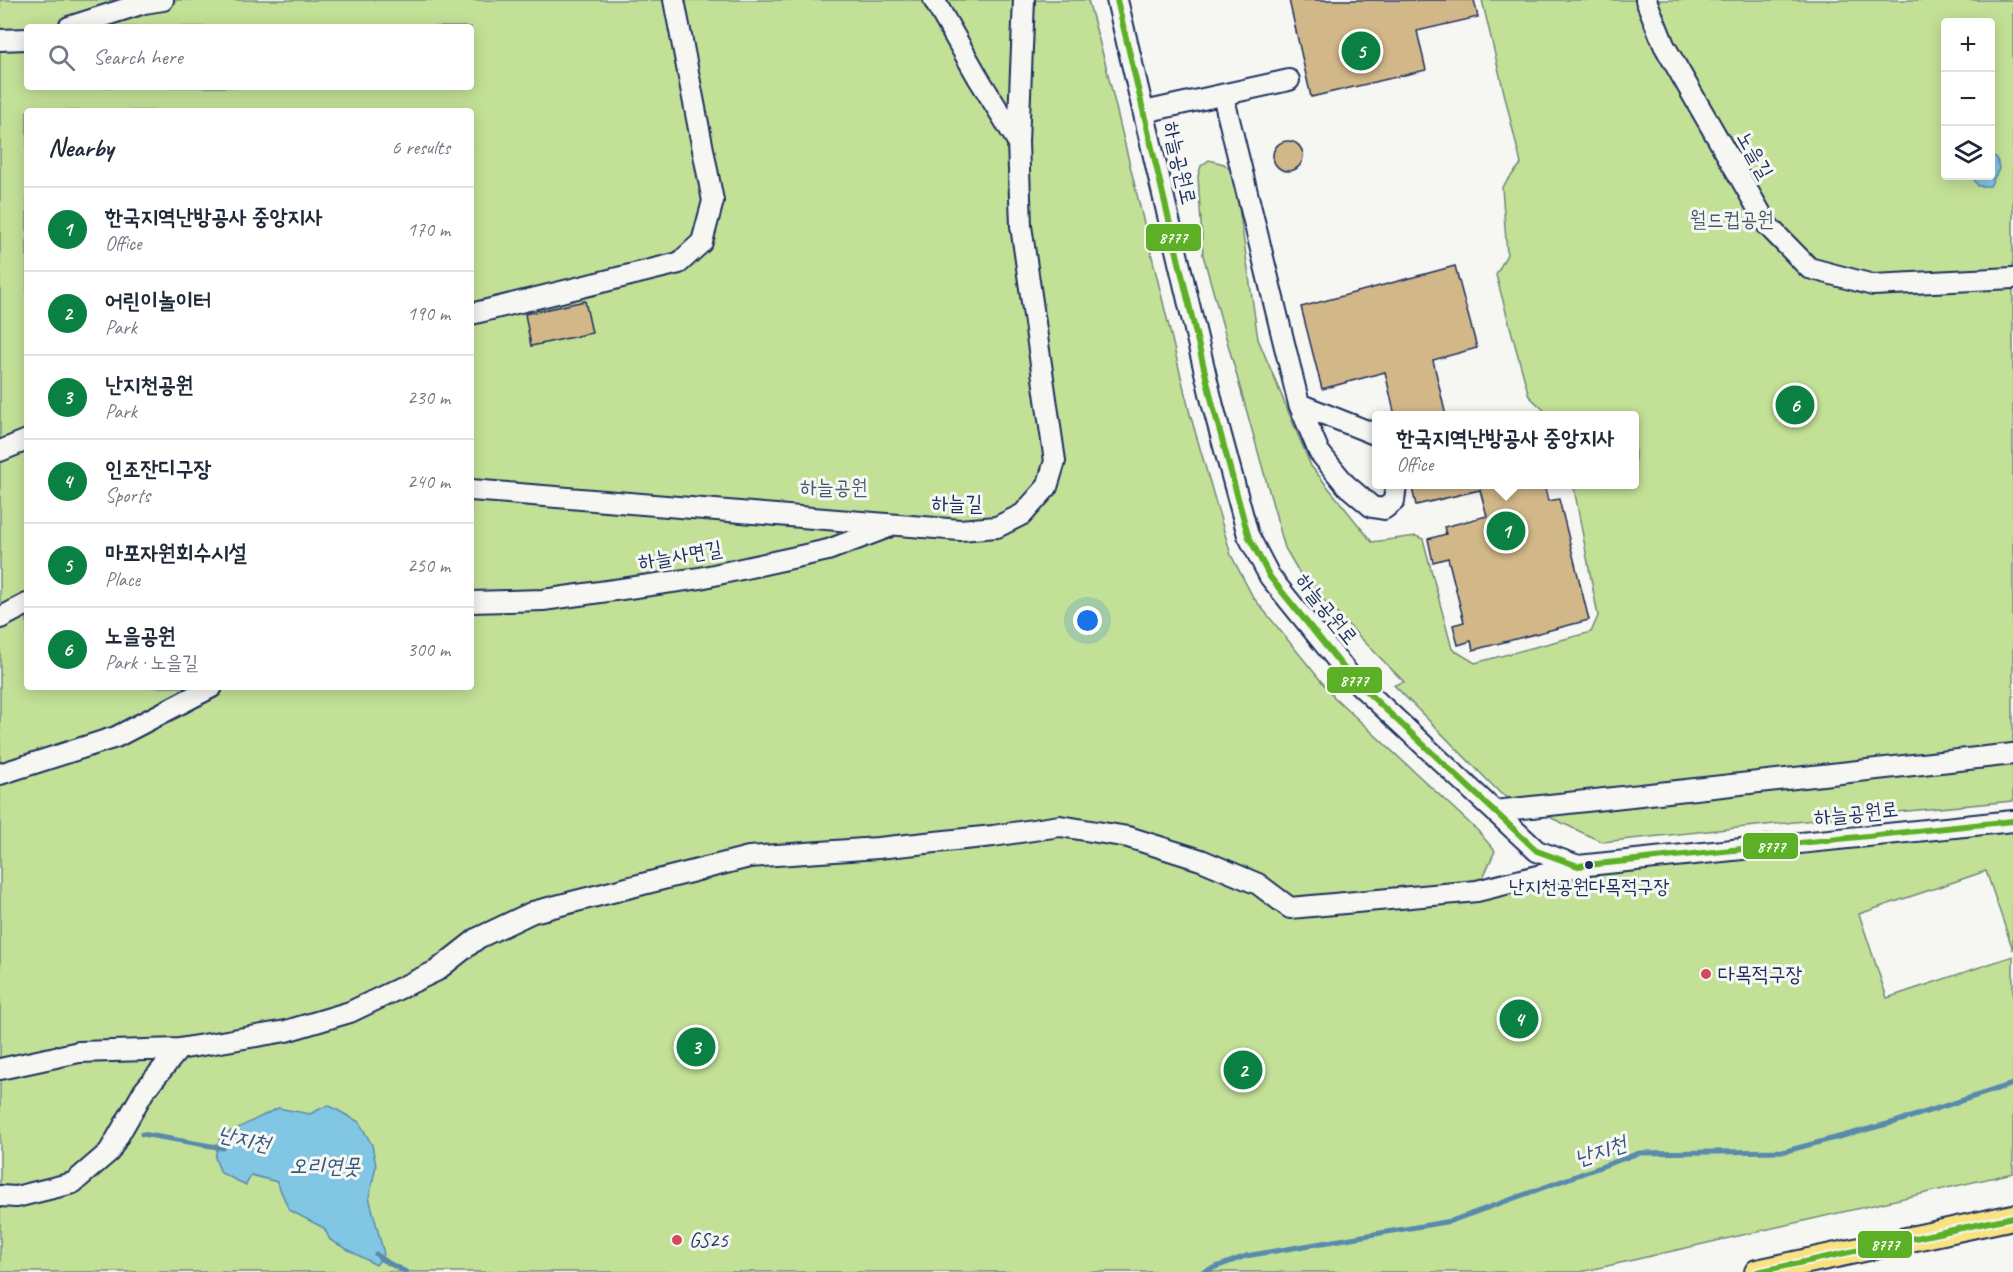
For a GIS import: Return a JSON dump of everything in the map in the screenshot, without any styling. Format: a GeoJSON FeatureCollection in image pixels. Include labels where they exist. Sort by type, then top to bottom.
{"type":"FeatureCollection","features":[{"type":"Feature","properties":{"kind":"main road"},"geometry":{"type":"LineString","coordinates":[[1757,1272],[2013,1217]]}},
{"type":"Feature","properties":{"kind":"street"},"geometry":{"type":"LineString","coordinates":[[78,24],[144,3],[163,0]]}},
{"type":"Feature","properties":{"kind":"street"},"geometry":{"type":"LineString","coordinates":[[474,313],[679,263],[702,242],[713,201],[674,0]]}},
{"type":"Feature","properties":{"kind":"street"},"geometry":{"type":"LineString","coordinates":[[934,0],[1018,142]]}},
{"type":"Feature","properties":{"kind":"street","name":"하늘길"},"geometry":{"type":"LineString","coordinates":[[474,490],[960,530],[997,527],[1023,514],[1047,487],[1056,460],[1021,226],[1018,142],[1024,0]]}},
{"type":"Feature","properties":{"kind":"street","name":"하늘공원로"},"geometry":{"type":"LineString","coordinates":[[1117,0],[1214,406],[1248,535],[1270,577],[1351,677],[1537,850],[1578,866],[2013,821]]}},
{"type":"Feature","properties":{"kind":"street","name":"노을길"},"geometry":{"type":"LineString","coordinates":[[1646,0],[1664,45],[1768,226],[1809,268],[1873,285],[2013,278]]}},
{"type":"Feature","properties":{"kind":"street"},"geometry":{"type":"LineString","coordinates":[[0,40],[24,39]]}},
{"type":"Feature","properties":{"kind":"street"},"geometry":{"type":"LineString","coordinates":[[1143,112],[1289,80]]}},
{"type":"Feature","properties":{"kind":"street"},"geometry":{"type":"LineString","coordinates":[[1223,94],[1299,404],[1319,452],[1346,485],[1372,507],[1384,509],[1394,501],[1395,489]]}},
{"type":"Feature","properties":{"kind":"street"},"geometry":{"type":"LineString","coordinates":[[1299,404],[1372,433]]}},
{"type":"Feature","properties":{"kind":"street"},"geometry":{"type":"LineString","coordinates":[[0,451],[24,441]]}},
{"type":"Feature","properties":{"kind":"street","name":"하늘사면길"},"geometry":{"type":"LineString","coordinates":[[474,602],[543,600],[700,578],[828,550],[891,525]]}},
{"type":"Feature","properties":{"kind":"street"},"geometry":{"type":"LineString","coordinates":[[0,618],[24,605]]}},
{"type":"Feature","properties":{"kind":"street"},"geometry":{"type":"LineString","coordinates":[[0,774],[116,737],[206,690]]}},
{"type":"Feature","properties":{"kind":"street"},"geometry":{"type":"LineString","coordinates":[[1495,811],[2013,754]]}},
{"type":"Feature","properties":{"kind":"street"},"geometry":{"type":"LineString","coordinates":[[0,1069],[79,1052],[178,1048],[286,1031],[350,1012],[436,971],[478,938],[534,912],[748,857],[901,846],[1060,826],[1128,837],[1201,860],[1258,884],[1290,908],[1477,891],[1578,866]]}},
{"type":"Feature","properties":{"kind":"street"},"geometry":{"type":"LineString","coordinates":[[0,1196],[16,1197],[73,1183],[109,1152],[144,1091],[178,1048]]}},
{"type":"Feature","properties":{"kind":"green space","name":"하늘공원"},"geometry":{"type":"Polygon","coordinates":[[[0,0],[1088,0],[1190,414],[1231,555],[1253,597],[1334,697],[1478,831],[1495,851],[1477,891],[1578,866],[2013,821],[2013,950],[1986,871],[1859,914],[1887,998],[2013,956],[2013,1173],[1581,1272],[0,1272],[0,0]]]}},
{"type":"Feature","properties":{"kind":"green space","name":"월드컵공원"},"geometry":{"type":"Polygon","coordinates":[[[1482,0],[2013,0],[2013,801],[1602,842],[1501,794],[1394,685],[1404,682],[1303,579],[1285,548],[1203,255],[1198,176],[1201,166],[1209,160],[1224,164],[1234,173],[1258,339],[1311,466],[1372,542],[1416,536],[1423,539],[1452,649],[1475,663],[1591,632],[1598,616],[1574,489],[1639,489],[1639,411],[1545,411],[1529,396],[1496,275],[1507,254],[1502,187],[1521,164],[1482,0]]]}},
{"type":"Feature","properties":{"kind":"water"},"geometry":{"type":"Polygon","coordinates":[[[1995,157],[1997,158],[1999,169],[1995,177],[1995,157]]]}},
{"type":"Feature","properties":{"kind":"water"},"geometry":{"type":"Polygon","coordinates":[[[1974,180],[1993,180],[1990,186],[1978,186],[1974,180]]]}},
{"type":"Feature","properties":{"kind":"water","name":"오리연못"},"geometry":{"type":"Polygon","coordinates":[[[328,1105],[359,1122],[372,1145],[376,1166],[369,1197],[384,1254],[376,1265],[330,1240],[324,1228],[289,1210],[277,1182],[251,1175],[246,1185],[221,1173],[215,1158],[220,1137],[278,1108],[310,1114],[328,1105]]]}},
{"type":"Feature","properties":{"kind":"building"},"geometry":{"type":"Polygon","coordinates":[[[1289,0],[1474,0],[1478,17],[1417,31],[1426,70],[1311,97],[1289,0]]]}},
{"type":"Feature","properties":{"kind":"building"},"geometry":{"type":"Polygon","coordinates":[[[1288,141],[1299,145],[1303,156],[1299,167],[1288,171],[1277,167],[1273,156],[1277,145],[1288,141]]]}},
{"type":"Feature","properties":{"kind":"building"},"geometry":{"type":"Polygon","coordinates":[[[1455,266],[1477,348],[1433,360],[1445,411],[1394,411],[1385,372],[1322,389],[1301,307],[1455,266]]]}},
{"type":"Feature","properties":{"kind":"building"},"geometry":{"type":"Polygon","coordinates":[[[585,301],[592,333],[531,346],[525,314],[585,301]]]}},
{"type":"Feature","properties":{"kind":"building"},"geometry":{"type":"Polygon","coordinates":[[[1412,489],[1545,489],[1548,501],[1559,499],[1589,620],[1473,650],[1471,641],[1458,645],[1453,625],[1464,622],[1448,558],[1433,562],[1428,539],[1446,534],[1444,527],[1487,516],[1480,490],[1416,505],[1412,489]]]}},
{"type":"Feature","properties":{"kind":"waterway","name":"난지천"},"geometry":{"type":"LineString","coordinates":[[1202,1272],[1246,1256],[1451,1221],[1639,1153],[1786,1151],[1895,1122],[2013,1084]]}},
{"type":"Feature","properties":{"kind":"waterway","name":"난지천"},"geometry":{"type":"LineString","coordinates":[[142,1134],[223,1148]]}},
{"type":"Feature","properties":{"kind":"waterway","name":"난지천"},"geometry":{"type":"LineString","coordinates":[[376,1254],[406,1272]]}},
{"type":"Feature","properties":{"kind":"transit line","name":"8777"},"geometry":{"type":"LineString","coordinates":[[1117,0],[1213,406],[1248,535],[1270,577],[1351,677],[1537,851],[1578,866],[2013,821]]}},
{"type":"Feature","properties":{"kind":"transit line","name":"8777"},"geometry":{"type":"LineString","coordinates":[[1757,1272],[2013,1217]]}},
{"type":"Feature","properties":{"kind":"place","name":"마포자원회수시설"},"geometry":{"type":"Point","coordinates":[1361,51]}},
{"type":"Feature","properties":{"kind":"place","name":"노을공원"},"geometry":{"type":"Point","coordinates":[1795,405]}},
{"type":"Feature","properties":{"kind":"place","name":"한국지역난방공사 중앙지사"},"geometry":{"type":"Point","coordinates":[1506,531]}},
{"type":"Feature","properties":{"kind":"place","name":"난지천공원다목적구장"},"geometry":{"type":"Point","coordinates":[1589,865]}},
{"type":"Feature","properties":{"kind":"place","name":"다목적구장"},"geometry":{"type":"Point","coordinates":[1706,974]}},
{"type":"Feature","properties":{"kind":"place","name":"인조잔디구장"},"geometry":{"type":"Point","coordinates":[1519,1019]}},
{"type":"Feature","properties":{"kind":"place","name":"난지천공원"},"geometry":{"type":"Point","coordinates":[696,1047]}},
{"type":"Feature","properties":{"kind":"place","name":"어린이놀이터"},"geometry":{"type":"Point","coordinates":[1243,1070]}},
{"type":"Feature","properties":{"kind":"place","name":"GS25"},"geometry":{"type":"Point","coordinates":[677,1240]}}]}
